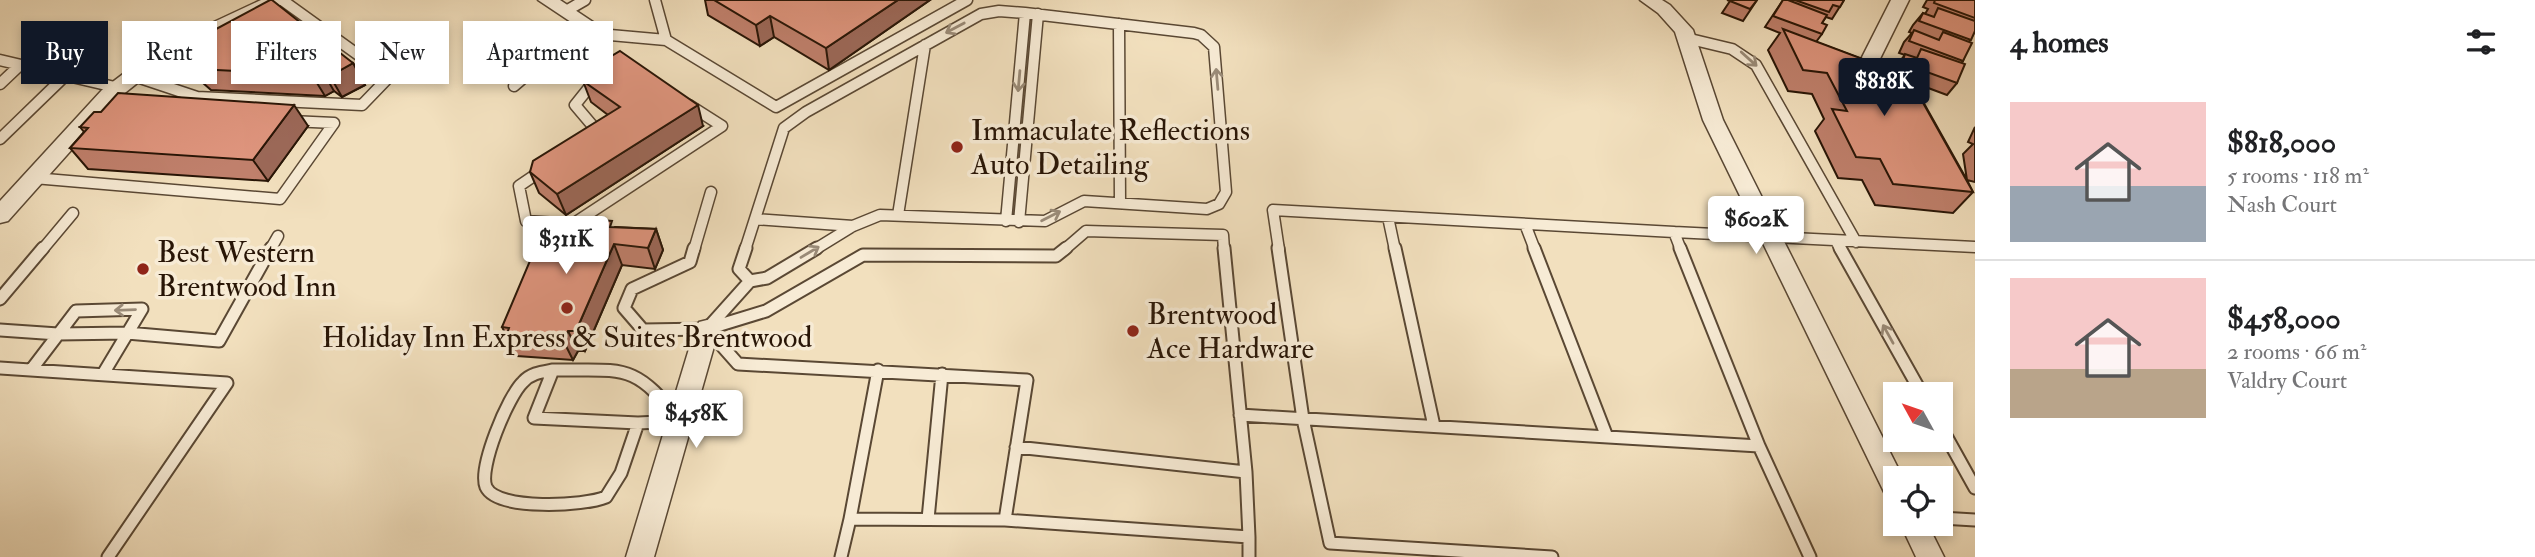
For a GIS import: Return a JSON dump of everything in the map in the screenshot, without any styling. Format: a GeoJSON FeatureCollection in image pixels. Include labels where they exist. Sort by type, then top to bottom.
{"type":"FeatureCollection","features":[{"type":"Feature","properties":{"kind":"street"},"geometry":{"type":"LineString","coordinates":[[217,28],[276,0]]}},
{"type":"Feature","properties":{"kind":"street"},"geometry":{"type":"LineString","coordinates":[[547,0],[581,21]]}},
{"type":"Feature","properties":{"kind":"street"},"geometry":{"type":"LineString","coordinates":[[1649,0],[1664,9],[1684,30],[1713,120],[1884,466]]}},
{"type":"Feature","properties":{"kind":"street"},"geometry":{"type":"LineString","coordinates":[[1863,75],[1900,0]]}},
{"type":"Feature","properties":{"kind":"street"},"geometry":{"type":"LineString","coordinates":[[0,215],[125,84]]}},
{"type":"Feature","properties":{"kind":"street"},"geometry":{"type":"LineString","coordinates":[[640,557],[707,329]]}},
{"type":"Feature","properties":{"kind":"street"},"geometry":{"type":"LineString","coordinates":[[1920,536],[1930,557]]}},
{"type":"Feature","properties":{"kind":"lane"},"geometry":{"type":"LineString","coordinates":[[136,84],[197,97],[362,105],[389,77],[282,0]]}},
{"type":"Feature","properties":{"kind":"lane"},"geometry":{"type":"LineString","coordinates":[[566,11],[585,0]]}},
{"type":"Feature","properties":{"kind":"lane"},"geometry":{"type":"LineString","coordinates":[[655,0],[666,40]]}},
{"type":"Feature","properties":{"kind":"lane"},"geometry":{"type":"LineString","coordinates":[[613,33],[666,40],[776,107],[967,0]]}},
{"type":"Feature","properties":{"kind":"lane"},"geometry":{"type":"LineString","coordinates":[[707,329],[750,281],[767,278],[853,226],[880,215],[1045,221],[1084,201],[1207,209],[1224,200],[1226,192],[1214,47],[1201,35],[1194,33],[1038,14],[999,11],[981,14],[792,120],[784,128],[739,269],[750,281]]}},
{"type":"Feature","properties":{"kind":"lane"},"geometry":{"type":"LineString","coordinates":[[1006,221],[1025,13]]}},
{"type":"Feature","properties":{"kind":"lane"},"geometry":{"type":"LineString","coordinates":[[1019,222],[1038,14]]}},
{"type":"Feature","properties":{"kind":"lane"},"geometry":{"type":"LineString","coordinates":[[1119,24],[1120,203]]}},
{"type":"Feature","properties":{"kind":"lane"},"geometry":{"type":"LineString","coordinates":[[1686,38],[1745,53],[1756,65],[1856,242]]}},
{"type":"Feature","properties":{"kind":"lane"},"geometry":{"type":"LineString","coordinates":[[898,215],[925,44]]}},
{"type":"Feature","properties":{"kind":"lane"},"geometry":{"type":"LineString","coordinates":[[0,60],[20,65]]}},
{"type":"Feature","properties":{"kind":"lane"},"geometry":{"type":"LineString","coordinates":[[0,84],[20,65]]}},
{"type":"Feature","properties":{"kind":"lane"},"geometry":{"type":"LineString","coordinates":[[0,139],[57,84]]}},
{"type":"Feature","properties":{"kind":"lane"},"geometry":{"type":"LineString","coordinates":[[586,139],[597,131],[575,104],[592,84]]}},
{"type":"Feature","properties":{"kind":"lane"},"geometry":{"type":"LineString","coordinates":[[552,163],[519,186],[526,221],[573,224],[722,126],[676,95]]}},
{"type":"Feature","properties":{"kind":"lane"},"geometry":{"type":"LineString","coordinates":[[34,178],[280,199],[334,123],[281,120]]}},
{"type":"Feature","properties":{"kind":"lane"},"geometry":{"type":"LineString","coordinates":[[711,192],[690,262],[632,289],[624,309],[643,330],[707,329],[766,311],[863,254],[1056,256],[1086,232],[1223,235],[1246,472],[1249,557]]}},
{"type":"Feature","properties":{"kind":"lane"},"geometry":{"type":"LineString","coordinates":[[1552,557],[1330,543],[1303,419],[1273,211],[1772,239],[1975,247]]}},
{"type":"Feature","properties":{"kind":"lane"},"geometry":{"type":"LineString","coordinates":[[0,299],[73,213]]}},
{"type":"Feature","properties":{"kind":"lane"},"geometry":{"type":"LineString","coordinates":[[1388,217],[1434,426]]}},
{"type":"Feature","properties":{"kind":"lane"},"geometry":{"type":"LineString","coordinates":[[755,219],[853,226]]}},
{"type":"Feature","properties":{"kind":"lane"},"geometry":{"type":"LineString","coordinates":[[1525,224],[1608,436]]}},
{"type":"Feature","properties":{"kind":"lane"},"geometry":{"type":"LineString","coordinates":[[1674,232],[1759,446],[1810,557]]}},
{"type":"Feature","properties":{"kind":"lane"},"geometry":{"type":"LineString","coordinates":[[0,330],[58,334],[127,334],[219,341],[278,236]]}},
{"type":"Feature","properties":{"kind":"lane"},"geometry":{"type":"LineString","coordinates":[[1836,241],[1915,382]]}},
{"type":"Feature","properties":{"kind":"lane"},"geometry":{"type":"LineString","coordinates":[[31,370],[76,312],[142,309],[103,374]]}},
{"type":"Feature","properties":{"kind":"lane"},"geometry":{"type":"LineString","coordinates":[[707,329],[738,364],[1027,380],[1005,520]]}},
{"type":"Feature","properties":{"kind":"lane"},"geometry":{"type":"LineString","coordinates":[[0,368],[227,383],[108,557]]}},
{"type":"Feature","properties":{"kind":"lane"},"geometry":{"type":"LineString","coordinates":[[553,370],[534,418],[638,423],[680,421]]}},
{"type":"Feature","properties":{"kind":"lane"},"geometry":{"type":"LineString","coordinates":[[638,423],[614,488],[598,502],[530,502],[503,499],[491,494],[484,483],[485,471],[512,399],[520,384],[531,375],[553,370],[626,373],[639,377],[654,389],[680,421]]}},
{"type":"Feature","properties":{"kind":"lane"},"geometry":{"type":"LineString","coordinates":[[841,557],[878,370]]}},
{"type":"Feature","properties":{"kind":"lane"},"geometry":{"type":"LineString","coordinates":[[928,519],[942,374]]}},
{"type":"Feature","properties":{"kind":"lane"},"geometry":{"type":"LineString","coordinates":[[1240,415],[1759,446]]}},
{"type":"Feature","properties":{"kind":"lane"},"geometry":{"type":"LineString","coordinates":[[1016,447],[1246,472]]}},
{"type":"Feature","properties":{"kind":"lane"},"geometry":{"type":"LineString","coordinates":[[1953,449],[1975,488]]}},
{"type":"Feature","properties":{"kind":"lane"},"geometry":{"type":"LineString","coordinates":[[850,519],[1005,520],[1249,537]]}},
{"type":"Feature","properties":{"kind":"lane"},"geometry":{"type":"LineString","coordinates":[[1953,519],[1975,520]]}},
{"type":"Feature","properties":{"kind":"building"},"geometry":{"type":"Polygon","coordinates":[[[272,0],[298,21],[231,21],[272,0]]]}},
{"type":"Feature","properties":{"kind":"building"},"geometry":{"type":"Polygon","coordinates":[[[714,0],[898,0],[826,48],[770,16],[756,25],[714,0]]]}},
{"type":"Feature","properties":{"kind":"building"},"geometry":{"type":"Polygon","coordinates":[[[1730,0],[1757,0],[1750,9],[1730,0]]]}},
{"type":"Feature","properties":{"kind":"building"},"geometry":{"type":"Polygon","coordinates":[[[1783,0],[1827,15],[1822,23],[1827,25],[1822,34],[1773,16],[1783,0]]]}},
{"type":"Feature","properties":{"kind":"building"},"geometry":{"type":"Polygon","coordinates":[[[1795,0],[1844,0],[1840,7],[1833,5],[1829,12],[1795,0]]]}},
{"type":"Feature","properties":{"kind":"building"},"geometry":{"type":"Polygon","coordinates":[[[1935,0],[1975,0],[1975,18],[1934,3],[1935,0]]]}},
{"type":"Feature","properties":{"kind":"building"},"geometry":{"type":"Polygon","coordinates":[[[1938,8],[1975,21],[1971,40],[1919,21],[1923,13],[1934,17],[1938,8]]]}},
{"type":"Feature","properties":{"kind":"building"},"geometry":{"type":"Polygon","coordinates":[[[231,21],[231,71],[217,70],[217,29],[231,21]]]}},
{"type":"Feature","properties":{"kind":"building"},"geometry":{"type":"Polygon","coordinates":[[[1783,29],[1908,76],[1973,192],[1893,184],[1880,159],[1856,157],[1832,109],[1847,111],[1827,73],[1803,70],[1783,29]]]}},
{"type":"Feature","properties":{"kind":"building"},"geometry":{"type":"Polygon","coordinates":[[[1914,30],[1939,40],[1943,32],[1972,43],[1963,61],[1909,41],[1914,30]]]}},
{"type":"Feature","properties":{"kind":"building"},"geometry":{"type":"Polygon","coordinates":[[[1921,49],[1965,64],[1957,83],[1902,63],[1905,54],[1917,58],[1921,49]]]}},
{"type":"Feature","properties":{"kind":"building"},"geometry":{"type":"Polygon","coordinates":[[[620,51],[698,105],[557,194],[530,172],[533,161],[620,107],[587,84],[613,84],[613,55],[620,51]]]}},
{"type":"Feature","properties":{"kind":"building"},"geometry":{"type":"Polygon","coordinates":[[[341,54],[353,63],[341,70],[341,54]]]}},
{"type":"Feature","properties":{"kind":"building"},"geometry":{"type":"Polygon","coordinates":[[[118,93],[294,105],[253,160],[70,148],[88,128],[80,127],[94,112],[101,112],[118,93]]]}},
{"type":"Feature","properties":{"kind":"building"},"geometry":{"type":"Polygon","coordinates":[[[559,217],[612,221],[610,227],[656,229],[648,248],[614,244],[576,331],[568,331],[563,340],[506,336],[509,328],[502,327],[546,223],[556,224],[559,217]]]}},
{"type":"Feature","properties":{"kind":"place","name":"Immaculate Reflections Auto Detailing"},"geometry":{"type":"Point","coordinates":[957,147]}},
{"type":"Feature","properties":{"kind":"place","name":"Best Western Brentwood Inn"},"geometry":{"type":"Point","coordinates":[143,269]}},
{"type":"Feature","properties":{"kind":"place","name":"Holiday Inn Express & Suites Brentwood"},"geometry":{"type":"Point","coordinates":[567,308]}},
{"type":"Feature","properties":{"kind":"place","name":"Brentwood Ace Hardware"},"geometry":{"type":"Point","coordinates":[1133,331]}}]}
